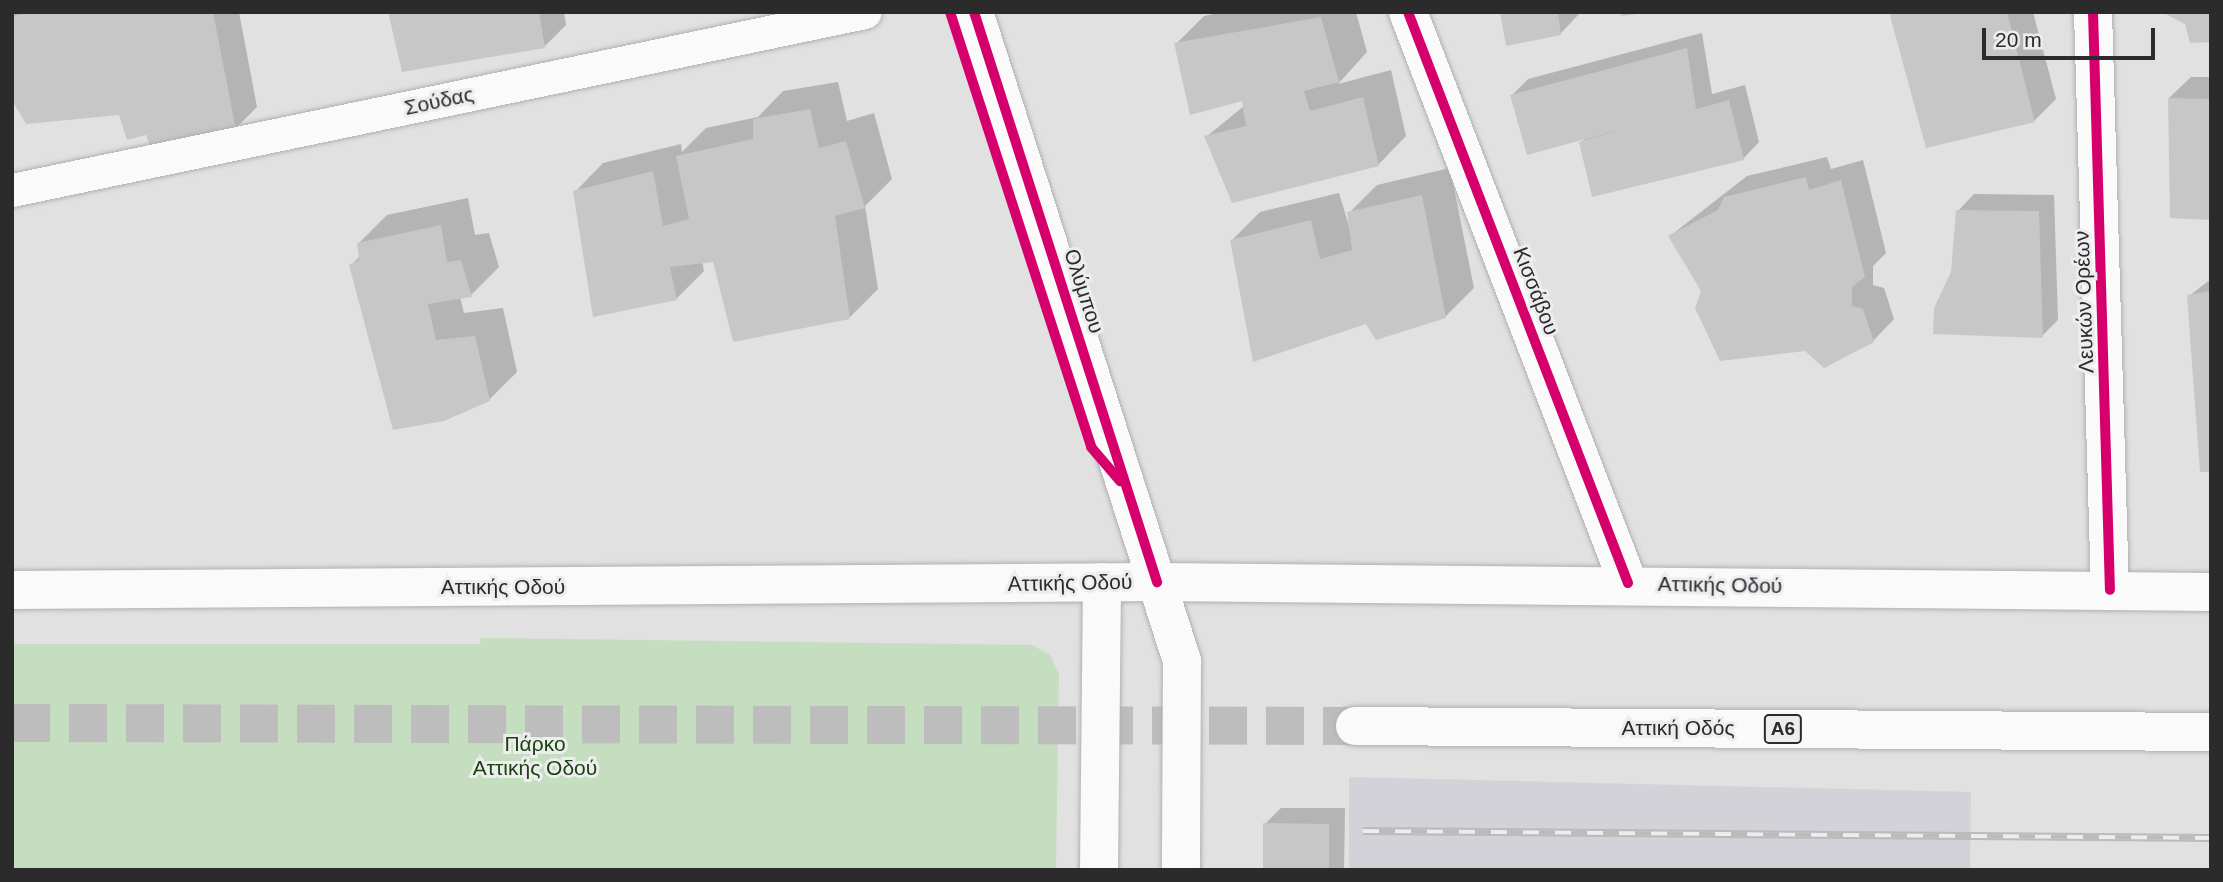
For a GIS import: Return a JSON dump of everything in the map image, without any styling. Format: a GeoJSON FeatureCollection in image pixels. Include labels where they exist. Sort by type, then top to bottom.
{"type":"FeatureCollection","features":[{"type":"Feature","properties":{"kind":"main road","name":"Ολύμπου"},"geometry":{"type":"LineString","coordinates":[[974,12],[1182,661],[1181,870]]}},
{"type":"Feature","properties":{"kind":"main road","name":"Κισσάβου"},"geometry":{"type":"LineString","coordinates":[[1408,12],[1628,583]]}},
{"type":"Feature","properties":{"kind":"main road","name":"Λευκών Ορέων"},"geometry":{"type":"LineString","coordinates":[[2093,12],[2110,590]]}},
{"type":"Feature","properties":{"kind":"main road"},"geometry":{"type":"LineString","coordinates":[[1099,870],[1102,582]]}},
{"type":"Feature","properties":{"kind":"main road","name":"Αττικής Οδού"},"geometry":{"type":"LineString","coordinates":[[12,590],[1157,582],[1628,583],[2211,592]]}},
{"type":"Feature","properties":{"kind":"main road","name":"Αττική Οδός"},"geometry":{"type":"LineString","coordinates":[[1355,726],[2211,732]]}},
{"type":"Feature","properties":{"kind":"lane","name":"Σούδας"},"geometry":{"type":"LineString","coordinates":[[12,190],[865,12]]}},
{"type":"Feature","properties":{"kind":"shaded area"},"geometry":{"type":"Polygon","coordinates":[[[1349,777],[1971,792],[1970,870],[1349,870],[1349,777]]]}},
{"type":"Feature","properties":{"kind":"green space","name":"Πάρκο Αττικής Οδού"},"geometry":{"type":"Polygon","coordinates":[[[481,638],[1032,645],[1050,655],[1059,674],[1056,870],[12,870],[12,644],[480,644],[481,638]]]}},
{"type":"Feature","properties":{"kind":"building"},"geometry":{"type":"Polygon","coordinates":[[[38,12],[213,12],[236,130],[151,148],[146,135],[127,140],[119,115],[26,124],[12,100],[12,16],[38,12]]]}},
{"type":"Feature","properties":{"kind":"building"},"geometry":{"type":"Polygon","coordinates":[[[388,12],[539,12],[545,48],[402,72],[388,12]]]}},
{"type":"Feature","properties":{"kind":"building"},"geometry":{"type":"Polygon","coordinates":[[[1500,12],[1558,12],[1561,35],[1506,46],[1500,12]]]}},
{"type":"Feature","properties":{"kind":"building"},"geometry":{"type":"Polygon","coordinates":[[[1620,12],[1638,12],[1638,14],[1621,16],[1620,12]]]}},
{"type":"Feature","properties":{"kind":"building"},"geometry":{"type":"Polygon","coordinates":[[[1889,12],[2007,12],[2035,122],[1926,148],[1889,12]]]}},
{"type":"Feature","properties":{"kind":"building"},"geometry":{"type":"Polygon","coordinates":[[[2162,12],[2211,12],[2211,42],[2190,43],[2185,24],[2162,12]]]}},
{"type":"Feature","properties":{"kind":"building"},"geometry":{"type":"Polygon","coordinates":[[[1321,17],[1339,82],[1304,91],[1310,111],[1363,97],[1379,166],[1232,203],[1204,136],[1246,126],[1242,101],[1190,115],[1174,43],[1321,17]]]}},
{"type":"Feature","properties":{"kind":"building"},"geometry":{"type":"Polygon","coordinates":[[[1687,48],[1696,109],[1729,100],[1744,160],[1592,197],[1579,142],[1623,129],[1527,155],[1510,95],[1687,48]]]}},
{"type":"Feature","properties":{"kind":"building"},"geometry":{"type":"Polygon","coordinates":[[[2168,98],[2211,99],[2211,220],[2170,218],[2168,98]]]}},
{"type":"Feature","properties":{"kind":"building"},"geometry":{"type":"Polygon","coordinates":[[[810,109],[819,148],[846,141],[865,208],[835,216],[850,319],[733,342],[713,262],[670,267],[677,300],[593,317],[573,191],[653,171],[663,226],[689,219],[676,156],[753,139],[753,119],[810,109]]]}},
{"type":"Feature","properties":{"kind":"building"},"geometry":{"type":"Polygon","coordinates":[[[1806,177],[1809,190],[1841,180],[1865,277],[1852,287],[1852,306],[1863,309],[1874,342],[1824,368],[1805,351],[1720,361],[1695,308],[1701,291],[1668,236],[1718,210],[1724,197],[1806,177]]]}},
{"type":"Feature","properties":{"kind":"building"},"geometry":{"type":"Polygon","coordinates":[[[1422,195],[1446,318],[1376,340],[1366,324],[1253,362],[1230,240],[1311,220],[1320,259],[1352,250],[1347,212],[1422,195]]]}},
{"type":"Feature","properties":{"kind":"building"},"geometry":{"type":"Polygon","coordinates":[[[1956,210],[2039,211],[2043,338],[1933,334],[1934,308],[1951,272],[1956,210]]]}},
{"type":"Feature","properties":{"kind":"building"},"geometry":{"type":"Polygon","coordinates":[[[441,225],[447,262],[461,260],[472,297],[428,304],[436,340],[475,336],[490,401],[444,421],[393,430],[349,265],[359,260],[357,243],[441,225]]]}},
{"type":"Feature","properties":{"kind":"building"},"geometry":{"type":"Polygon","coordinates":[[[2211,291],[2211,472],[2200,472],[2187,295],[2211,291]]]}},
{"type":"Feature","properties":{"kind":"building"},"geometry":{"type":"Polygon","coordinates":[[[1263,823],[1329,824],[1329,870],[1263,870],[1263,823]]]}},
{"type":"Feature","properties":{"kind":"tunnel"},"geometry":{"type":"LineString","coordinates":[[12,723],[1355,726]]}},
{"type":"Feature","properties":{"kind":"railway"},"geometry":{"type":"LineString","coordinates":[[1363,831],[2211,838]]}},
{"type":"Feature","properties":{"kind":"cycle path"},"geometry":{"type":"LineString","coordinates":[[950,12],[1091,447],[1120,481]]}},
{"type":"Feature","properties":{"kind":"cycle path"},"geometry":{"type":"LineString","coordinates":[[974,12],[1157,582]]}},
{"type":"Feature","properties":{"kind":"cycle path"},"geometry":{"type":"LineString","coordinates":[[1408,12],[1628,583]]}},
{"type":"Feature","properties":{"kind":"cycle path"},"geometry":{"type":"LineString","coordinates":[[2093,12],[2110,590]]}}]}
